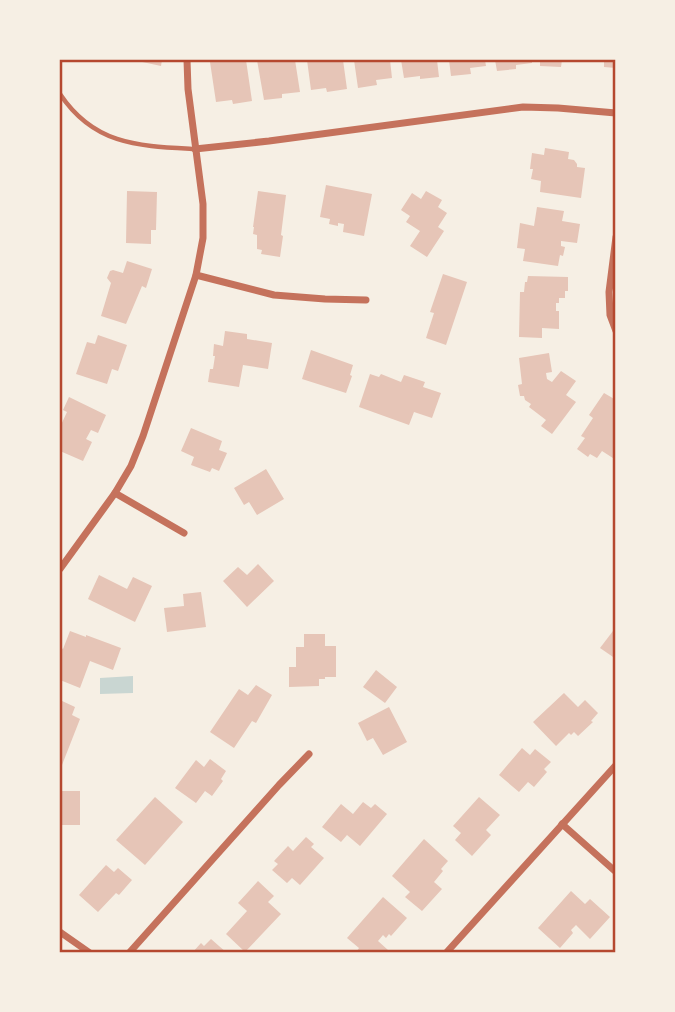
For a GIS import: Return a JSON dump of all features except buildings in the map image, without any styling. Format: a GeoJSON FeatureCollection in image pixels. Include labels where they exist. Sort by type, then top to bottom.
{"type":"FeatureCollection","features":[{"type":"Feature","properties":{"kind":"street"},"geometry":{"type":"LineString","coordinates":[[60,569],[115,493],[131,466],[197,275],[203,238],[203,204],[188,89],[187,60]]}},
{"type":"Feature","properties":{"kind":"street"},"geometry":{"type":"LineString","coordinates":[[195,149],[523,107],[615,113]]}},
{"type":"Feature","properties":{"kind":"street"},"geometry":{"type":"LineString","coordinates":[[615,237],[609,292],[610,315],[615,331]]}},
{"type":"Feature","properties":{"kind":"street"},"geometry":{"type":"LineString","coordinates":[[197,275],[274,295],[366,300]]}},
{"type":"Feature","properties":{"kind":"street"},"geometry":{"type":"LineString","coordinates":[[115,493],[184,533]]}},
{"type":"Feature","properties":{"kind":"street"},"geometry":{"type":"LineString","coordinates":[[129,953],[309,754]]}},
{"type":"Feature","properties":{"kind":"street"},"geometry":{"type":"LineString","coordinates":[[446,953],[615,765]]}},
{"type":"Feature","properties":{"kind":"street"},"geometry":{"type":"LineString","coordinates":[[562,824],[615,872]]}},
{"type":"Feature","properties":{"kind":"street"},"geometry":{"type":"LineString","coordinates":[[60,932],[90,953]]}},
{"type":"Feature","properties":{"kind":"lane"},"geometry":{"type":"LineString","coordinates":[[60,94],[87,125],[106,136],[163,148],[195,149]]}},
{"type":"Feature","properties":{"kind":"shaded area"},"geometry":{"type":"Polygon","coordinates":[[[133,676],[133,693],[100,694],[100,678],[133,676]]]}}]}
